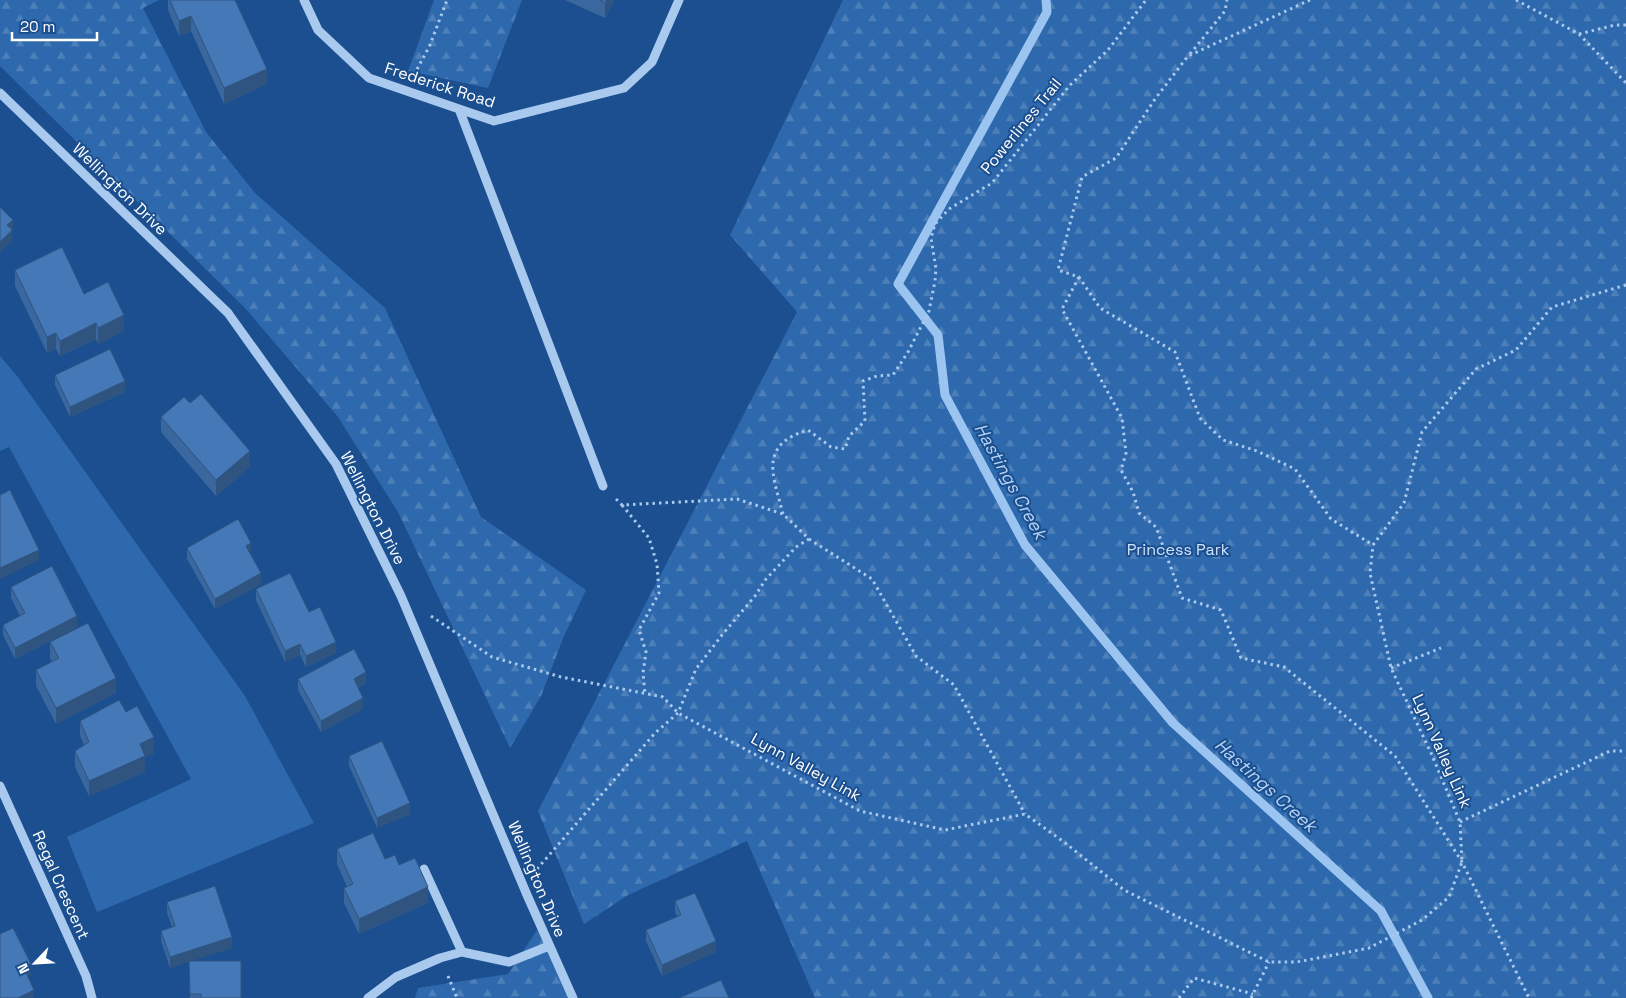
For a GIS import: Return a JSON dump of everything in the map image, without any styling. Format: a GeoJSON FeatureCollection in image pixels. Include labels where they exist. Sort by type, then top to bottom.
{"type":"FeatureCollection","features":[{"type":"Feature","properties":{"kind":"street","name":"Frederick Road"},"geometry":{"type":"LineString","coordinates":[[304,0],[318,30],[369,78],[494,121],[624,88],[652,62],[679,0]]}},
{"type":"Feature","properties":{"kind":"street","name":"Wellington Drive"},"geometry":{"type":"LineString","coordinates":[[0,93],[228,313],[336,464],[401,596],[526,895],[573,998]]}},
{"type":"Feature","properties":{"kind":"street"},"geometry":{"type":"LineString","coordinates":[[459,108],[603,486]]}},
{"type":"Feature","properties":{"kind":"street","name":"Regal Crescent"},"geometry":{"type":"LineString","coordinates":[[0,786],[86,976],[92,998]]}},
{"type":"Feature","properties":{"kind":"street"},"geometry":{"type":"LineString","coordinates":[[424,869],[462,952]]}},
{"type":"Feature","properties":{"kind":"street"},"geometry":{"type":"LineString","coordinates":[[368,998],[396,977],[440,958],[462,952],[508,962],[549,946]]}},
{"type":"Feature","properties":{"kind":"path"},"geometry":{"type":"LineString","coordinates":[[405,90],[430,45],[447,0]]}},
{"type":"Feature","properties":{"kind":"path","name":"Powerlines Trail"},"geometry":{"type":"LineString","coordinates":[[783,514],[771,465],[774,454],[790,435],[808,430],[831,447],[845,449],[849,436],[865,421],[863,382],[877,376],[892,375],[908,352],[929,311],[935,275],[931,238],[935,224],[949,209],[992,184],[1070,85],[1108,50],[1146,0]]}},
{"type":"Feature","properties":{"kind":"path"},"geometry":{"type":"LineString","coordinates":[[1227,0],[1225,11],[1155,99],[1116,158],[1082,177],[1058,270],[1079,277],[1100,308],[1175,352],[1200,418],[1223,440],[1257,451],[1295,469],[1332,519],[1373,545],[1404,504],[1422,432],[1476,369],[1516,350],[1552,307],[1626,285]]}},
{"type":"Feature","properties":{"kind":"path"},"geometry":{"type":"LineString","coordinates":[[1188,56],[1310,0]]}},
{"type":"Feature","properties":{"kind":"path"},"geometry":{"type":"LineString","coordinates":[[1516,0],[1579,34],[1626,83]]}},
{"type":"Feature","properties":{"kind":"path"},"geometry":{"type":"LineString","coordinates":[[1579,34],[1615,25],[1626,25]]}},
{"type":"Feature","properties":{"kind":"path"},"geometry":{"type":"LineString","coordinates":[[1079,277],[1062,309],[1122,418],[1126,454],[1121,470],[1133,492],[1139,514],[1156,527],[1182,598],[1221,610],[1241,658],[1284,667],[1395,756],[1462,862],[1529,998]]}},
{"type":"Feature","properties":{"kind":"path"},"geometry":{"type":"LineString","coordinates":[[603,486],[622,505],[649,538],[657,564],[659,593],[639,630],[646,652],[643,673],[645,694]]}},
{"type":"Feature","properties":{"kind":"path"},"geometry":{"type":"LineString","coordinates":[[622,505],[737,499],[783,514],[809,539],[872,579],[916,656],[954,684],[1025,814]]}},
{"type":"Feature","properties":{"kind":"path"},"geometry":{"type":"LineString","coordinates":[[526,895],[534,874],[546,856],[575,828],[589,808],[655,733],[678,713],[696,669],[755,596],[766,579],[796,547],[809,539]]}},
{"type":"Feature","properties":{"kind":"path","name":"Lynn Valley Link"},"geometry":{"type":"LineString","coordinates":[[401,596],[492,658],[561,677],[662,697],[678,713],[860,811],[945,830],[1025,814],[1064,842],[1124,890],[1269,962],[1297,962],[1369,948],[1422,920],[1449,896],[1462,862],[1460,822],[1431,753],[1391,668],[1370,572],[1373,545]]}},
{"type":"Feature","properties":{"kind":"path"},"geometry":{"type":"LineString","coordinates":[[1391,668],[1441,648]]}},
{"type":"Feature","properties":{"kind":"path"},"geometry":{"type":"LineString","coordinates":[[1460,822],[1610,751],[1626,751]]}},
{"type":"Feature","properties":{"kind":"path"},"geometry":{"type":"LineString","coordinates":[[440,958],[457,998]]}},
{"type":"Feature","properties":{"kind":"path"},"geometry":{"type":"LineString","coordinates":[[1251,998],[1269,962]]}},
{"type":"Feature","properties":{"kind":"path"},"geometry":{"type":"LineString","coordinates":[[1179,998],[1194,978],[1253,994]]}},
{"type":"Feature","properties":{"kind":"green space"},"geometry":{"type":"Polygon","coordinates":[[[0,0],[159,0],[143,8],[206,132],[255,193],[385,308],[481,517],[586,590],[564,636],[541,696],[510,748],[398,512],[338,417],[245,308],[0,66],[0,0]]]}},
{"type":"Feature","properties":{"kind":"green space"},"geometry":{"type":"Polygon","coordinates":[[[434,0],[522,0],[488,88],[408,71],[434,0]]]}},
{"type":"Feature","properties":{"kind":"green space","name":"Princess Park"},"geometry":{"type":"Polygon","coordinates":[[[843,0],[1626,0],[1626,998],[815,998],[747,841],[628,895],[584,924],[538,811],[797,312],[730,235],[843,0]]]}},
{"type":"Feature","properties":{"kind":"green space"},"geometry":{"type":"Polygon","coordinates":[[[0,356],[17,376],[245,696],[314,823],[97,912],[67,837],[191,779],[9,447],[0,451],[0,356]]]}},
{"type":"Feature","properties":{"kind":"green space"},"geometry":{"type":"Polygon","coordinates":[[[541,924],[575,998],[415,998],[418,988],[508,974],[541,924]]]}},
{"type":"Feature","properties":{"kind":"building"},"geometry":{"type":"Polygon","coordinates":[[[170,0],[235,0],[267,69],[224,88],[191,16],[179,21],[170,0]]]}},
{"type":"Feature","properties":{"kind":"building"},"geometry":{"type":"Polygon","coordinates":[[[0,207],[13,220],[7,225],[12,230],[0,242],[0,207]]]}},
{"type":"Feature","properties":{"kind":"building"},"geometry":{"type":"Polygon","coordinates":[[[62,247],[84,294],[108,282],[124,315],[98,328],[96,323],[60,341],[56,333],[47,337],[15,270],[62,247]]]}},
{"type":"Feature","properties":{"kind":"building"},"geometry":{"type":"Polygon","coordinates":[[[110,349],[125,381],[70,407],[55,375],[110,349]]]}},
{"type":"Feature","properties":{"kind":"building"},"geometry":{"type":"Polygon","coordinates":[[[201,394],[250,451],[216,480],[161,417],[184,397],[190,403],[201,394]]]}},
{"type":"Feature","properties":{"kind":"building"},"geometry":{"type":"Polygon","coordinates":[[[10,490],[39,550],[0,568],[0,495],[10,490]]]}},
{"type":"Feature","properties":{"kind":"building"},"geometry":{"type":"Polygon","coordinates":[[[238,519],[251,543],[246,546],[261,573],[215,599],[187,548],[238,519]]]}},
{"type":"Feature","properties":{"kind":"building"},"geometry":{"type":"Polygon","coordinates":[[[52,566],[77,616],[15,648],[3,625],[25,613],[11,587],[52,566]]]}},
{"type":"Feature","properties":{"kind":"building"},"geometry":{"type":"Polygon","coordinates":[[[290,573],[309,612],[320,607],[336,642],[306,656],[300,644],[285,651],[256,589],[290,573]]]}},
{"type":"Feature","properties":{"kind":"building"},"geometry":{"type":"Polygon","coordinates":[[[88,623],[116,678],[56,708],[36,670],[59,658],[50,642],[88,623]]]}},
{"type":"Feature","properties":{"kind":"building"},"geometry":{"type":"Polygon","coordinates":[[[354,649],[366,672],[354,679],[363,698],[321,721],[298,679],[354,649]]]}},
{"type":"Feature","properties":{"kind":"building"},"geometry":{"type":"Polygon","coordinates":[[[119,700],[126,712],[137,706],[154,737],[140,744],[145,756],[89,781],[75,751],[89,742],[80,721],[119,700]]]}},
{"type":"Feature","properties":{"kind":"building"},"geometry":{"type":"Polygon","coordinates":[[[382,741],[410,803],[377,818],[349,756],[382,741]]]}},
{"type":"Feature","properties":{"kind":"building"},"geometry":{"type":"Polygon","coordinates":[[[373,833],[385,859],[395,855],[399,865],[415,858],[428,887],[359,919],[344,888],[353,884],[337,849],[373,833]]]}},
{"type":"Feature","properties":{"kind":"building"},"geometry":{"type":"Polygon","coordinates":[[[215,886],[232,937],[170,957],[161,931],[175,926],[167,902],[215,886]]]}},
{"type":"Feature","properties":{"kind":"building"},"geometry":{"type":"Polygon","coordinates":[[[695,893],[716,941],[662,965],[646,930],[681,915],[675,901],[695,893]]]}},
{"type":"Feature","properties":{"kind":"building"},"geometry":{"type":"Polygon","coordinates":[[[13,928],[31,964],[24,968],[34,990],[18,998],[0,998],[0,934],[13,928]]]}},
{"type":"Feature","properties":{"kind":"building"},"geometry":{"type":"Polygon","coordinates":[[[189,961],[241,961],[241,998],[201,998],[201,994],[190,994],[189,961]]]}},
{"type":"Feature","properties":{"kind":"building"},"geometry":{"type":"Polygon","coordinates":[[[721,980],[729,998],[679,998],[721,980]]]}},
{"type":"Feature","properties":{"kind":"waterway","name":"Hastings Creek"},"geometry":{"type":"LineString","coordinates":[[1046,0],[1047,12],[898,284],[938,335],[945,395],[1025,545],[1173,723],[1381,911],[1428,998]]}}]}
